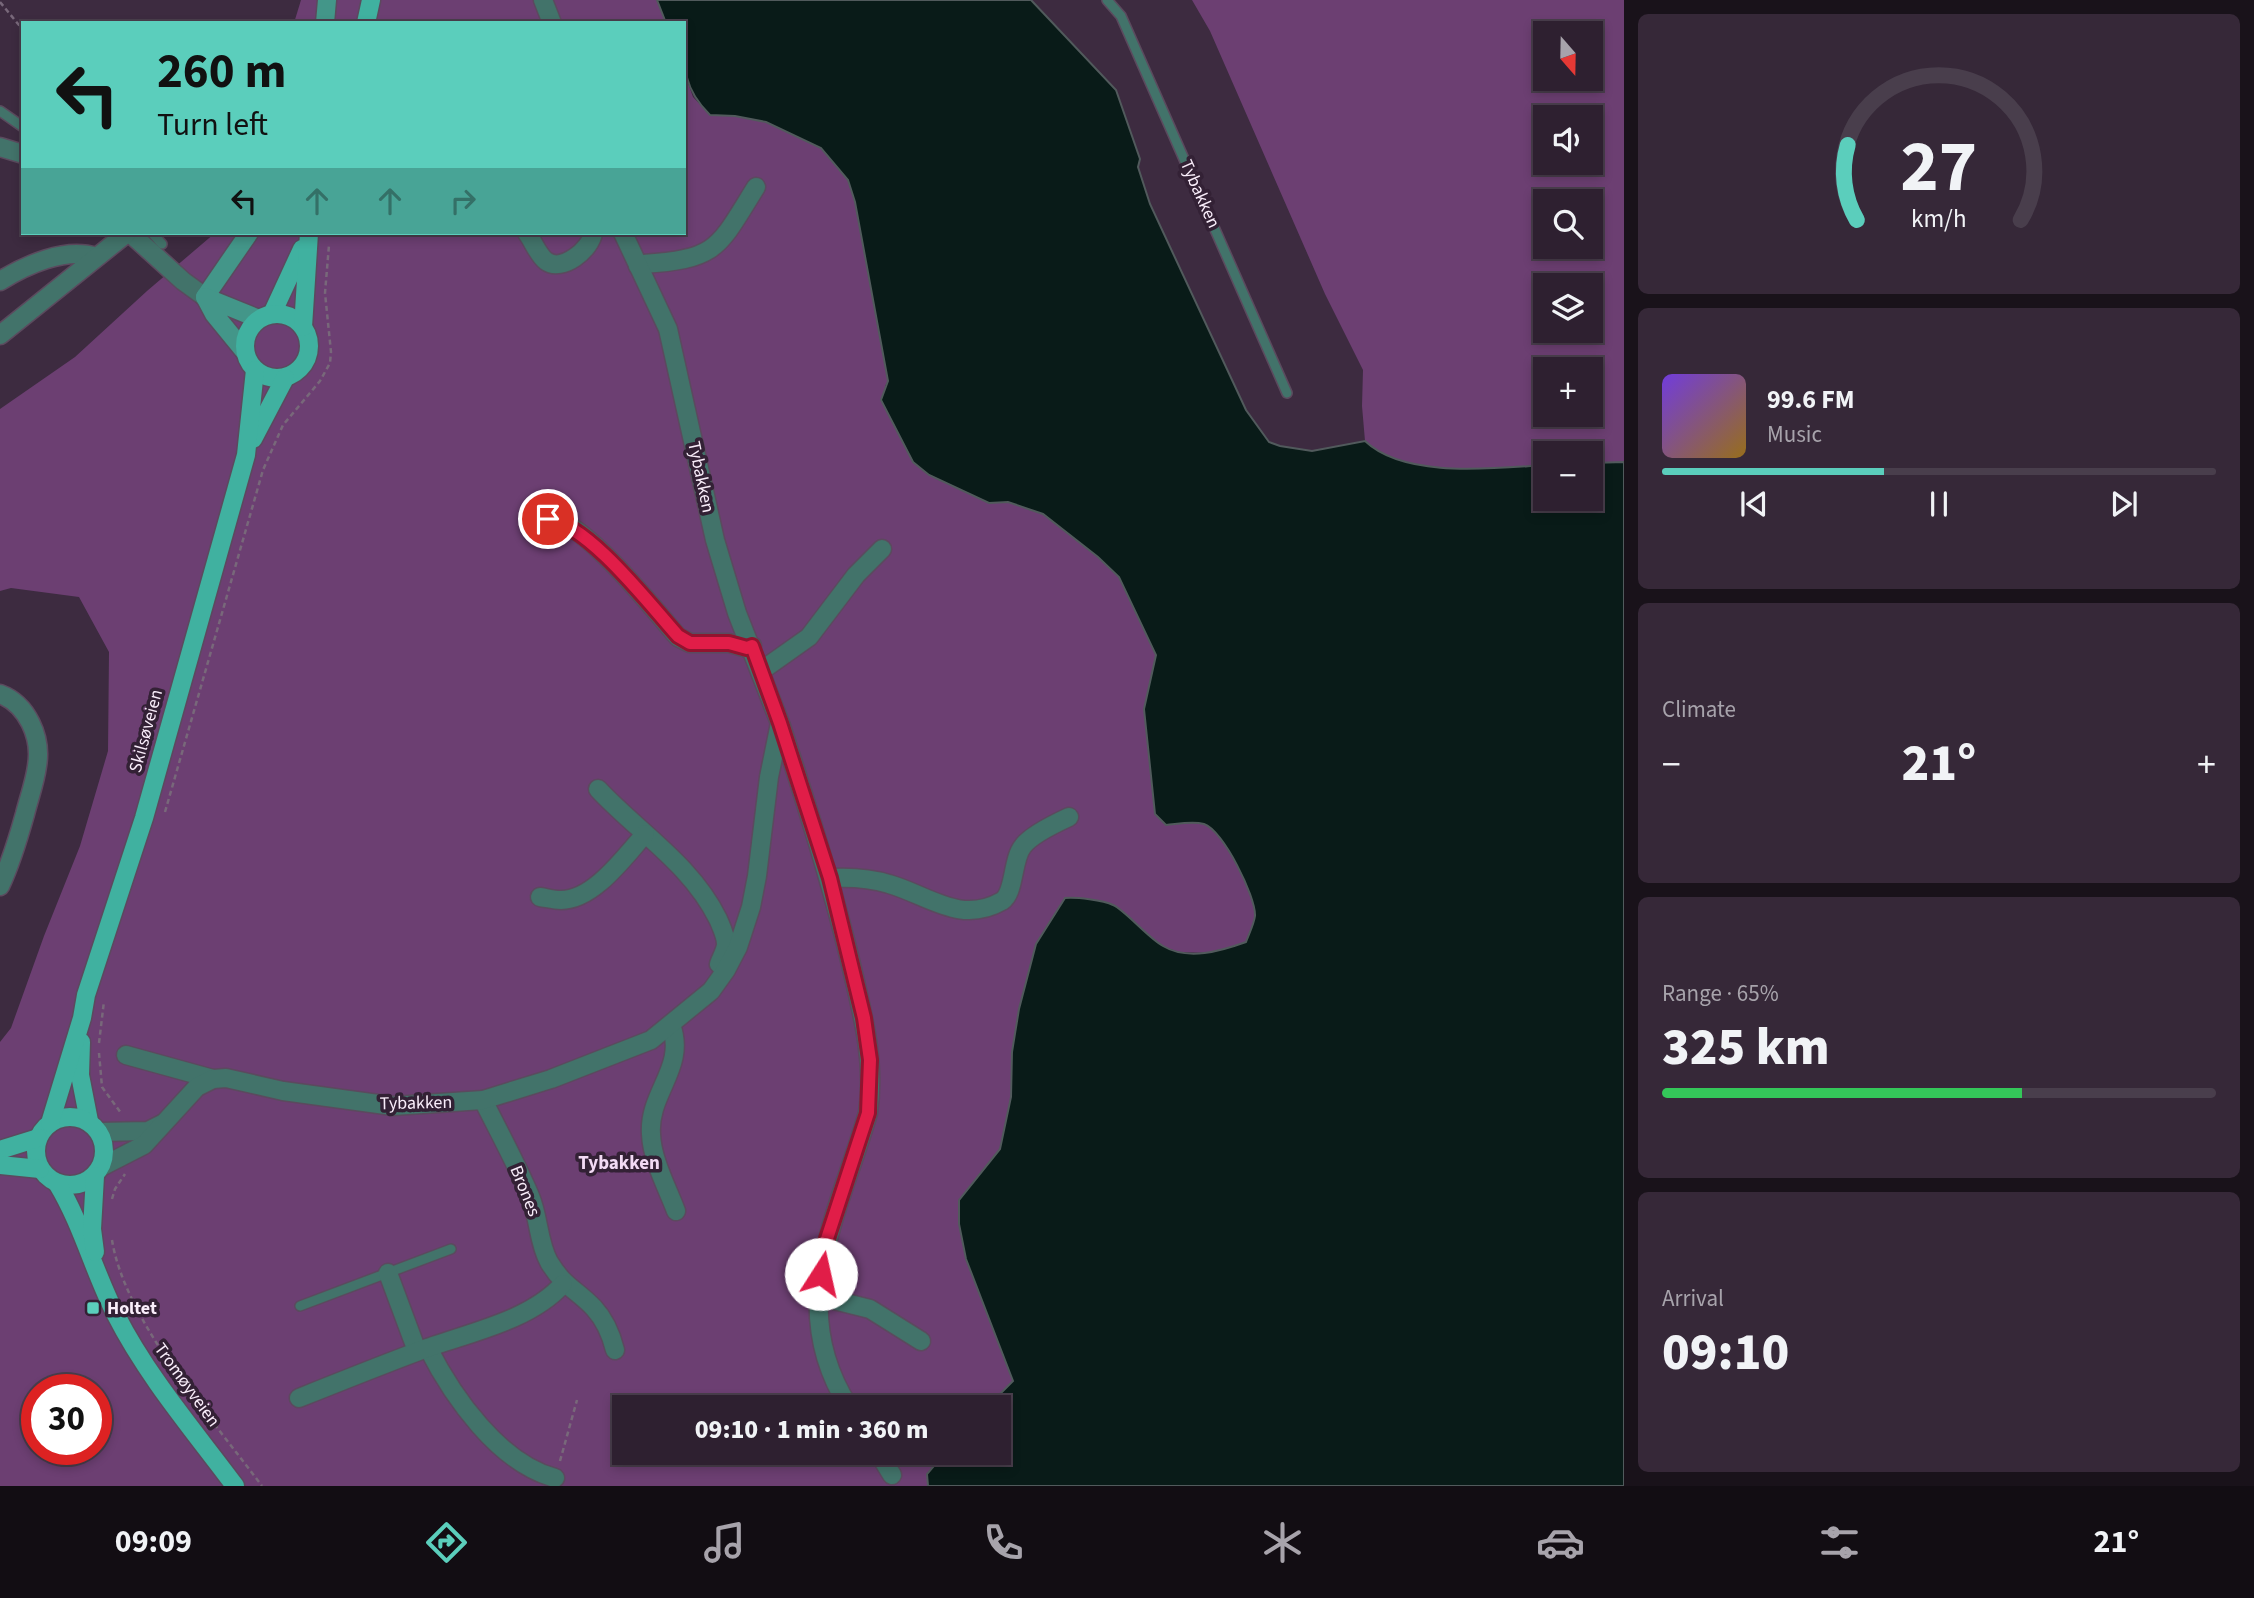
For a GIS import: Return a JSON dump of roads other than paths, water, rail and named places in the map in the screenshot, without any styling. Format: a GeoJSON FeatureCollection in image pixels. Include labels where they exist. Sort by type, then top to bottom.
{"type":"FeatureCollection","features":[{"type":"Feature","properties":{"kind":"main road"},"geometry":{"type":"LineString","coordinates":[[325,21],[327,0]]}},
{"type":"Feature","properties":{"kind":"main road"},"geometry":{"type":"LineString","coordinates":[[366,21],[371,0]]}},
{"type":"Feature","properties":{"kind":"main road"},"geometry":{"type":"LineString","coordinates":[[205,297],[247,235]]}},
{"type":"Feature","properties":{"kind":"main road"},"geometry":{"type":"LineString","coordinates":[[245,352],[248,332],[265,317],[308,235]]}},
{"type":"Feature","properties":{"kind":"main road"},"geometry":{"type":"LineString","coordinates":[[205,297],[214,314],[245,352],[255,370],[268,378],[285,378],[301,368],[308,355],[308,338],[303,327],[309,235]]}},
{"type":"Feature","properties":{"kind":"main road"},"geometry":{"type":"LineString","coordinates":[[205,297],[265,317],[288,316],[303,327]]}},
{"type":"Feature","properties":{"kind":"main road","name":"Skilsøveien"},"geometry":{"type":"LineString","coordinates":[[50,1123],[82,1018],[86,995],[144,818],[246,455],[255,370]]}},
{"type":"Feature","properties":{"kind":"main road","name":"Skilsøveien"},"geometry":{"type":"LineString","coordinates":[[246,455],[285,378]]}},
{"type":"Feature","properties":{"kind":"main road","name":"Skilsøveien"},"geometry":{"type":"LineString","coordinates":[[82,1018],[80,1075],[94,1127]]}},
{"type":"Feature","properties":{"kind":"main road"},"geometry":{"type":"LineString","coordinates":[[70,1116],[94,1127],[105,1148],[98,1172],[84,1183],[75,1185],[57,1183],[47,1177],[40,1169],[36,1154],[38,1138],[50,1123],[70,1116]]}},
{"type":"Feature","properties":{"kind":"main road"},"geometry":{"type":"LineString","coordinates":[[0,1150],[38,1138]]}},
{"type":"Feature","properties":{"kind":"main road"},"geometry":{"type":"LineString","coordinates":[[0,1165],[40,1169]]}},
{"type":"Feature","properties":{"kind":"main road","name":"Tromøyveien"},"geometry":{"type":"LineString","coordinates":[[96,1266],[92,1229],[98,1172]]}},
{"type":"Feature","properties":{"kind":"main road","name":"Tromøyveien"},"geometry":{"type":"LineString","coordinates":[[57,1183],[67,1199],[115,1314],[134,1347],[235,1486]]}},
{"type":"Feature","properties":{"kind":"street"},"geometry":{"type":"LineString","coordinates":[[543,0],[551,21]]}},
{"type":"Feature","properties":{"kind":"street"},"geometry":{"type":"LineString","coordinates":[[0,147],[21,153]]}},
{"type":"Feature","properties":{"kind":"street"},"geometry":{"type":"LineString","coordinates":[[638,266],[679,261],[714,248],[726,235],[755,187]]}},
{"type":"Feature","properties":{"kind":"street"},"geometry":{"type":"LineString","coordinates":[[0,335],[126,235]]}},
{"type":"Feature","properties":{"kind":"street"},"geometry":{"type":"LineString","coordinates":[[131,235],[205,297]]}},
{"type":"Feature","properties":{"kind":"street"},"geometry":{"type":"LineString","coordinates":[[528,235],[544,260],[551,264],[568,262],[581,253],[593,235]]}},
{"type":"Feature","properties":{"kind":"street","name":"Tybakken"},"geometry":{"type":"LineString","coordinates":[[624,235],[668,329],[715,540],[737,613],[780,723],[830,878],[864,1018],[870,1060],[871,1096],[857,1151],[842,1188],[823,1251],[818,1296],[819,1337],[827,1366],[843,1395]]}},
{"type":"Feature","properties":{"kind":"street"},"geometry":{"type":"LineString","coordinates":[[0,281],[40,262],[71,254],[96,257]]}},
{"type":"Feature","properties":{"kind":"street"},"geometry":{"type":"LineString","coordinates":[[0,319],[12,317],[21,320]]}},
{"type":"Feature","properties":{"kind":"street"},"geometry":{"type":"LineString","coordinates":[[535,524],[548,519],[558,520],[572,529],[623,574],[678,636],[690,643],[729,643],[747,648],[752,646]]}},
{"type":"Feature","properties":{"kind":"street"},"geometry":{"type":"LineString","coordinates":[[761,671],[809,637],[856,575],[881,549]]}},
{"type":"Feature","properties":{"kind":"street"},"geometry":{"type":"LineString","coordinates":[[0,694],[10,697],[30,719],[38,748],[38,765],[15,850],[0,886]]}},
{"type":"Feature","properties":{"kind":"street","name":"Tybakken"},"geometry":{"type":"LineString","coordinates":[[126,1055],[213,1079],[226,1078],[283,1091],[393,1106],[484,1100],[551,1079],[651,1040],[711,991],[738,947],[751,907],[757,876],[769,777],[780,723]]}},
{"type":"Feature","properties":{"kind":"street"},"geometry":{"type":"LineString","coordinates":[[598,789],[671,855],[709,901],[723,929],[726,944],[719,964],[726,970]]}},
{"type":"Feature","properties":{"kind":"street"},"geometry":{"type":"LineString","coordinates":[[830,878],[850,877],[887,883],[952,909],[984,907],[1007,897],[1015,863],[1023,845],[1069,817]]}},
{"type":"Feature","properties":{"kind":"street"},"geometry":{"type":"LineString","coordinates":[[540,897],[561,900],[586,893],[610,874],[645,834]]}},
{"type":"Feature","properties":{"kind":"street"},"geometry":{"type":"LineString","coordinates":[[671,1025],[676,1038],[675,1059],[653,1114],[651,1134],[676,1211]]}},
{"type":"Feature","properties":{"kind":"street"},"geometry":{"type":"LineString","coordinates":[[98,1172],[144,1146],[197,1087],[213,1079]]}},
{"type":"Feature","properties":{"kind":"street","name":"Brones"},"geometry":{"type":"LineString","coordinates":[[484,1100],[537,1215],[544,1252],[563,1284],[593,1307],[603,1320],[615,1350]]}},
{"type":"Feature","properties":{"kind":"street"},"geometry":{"type":"LineString","coordinates":[[94,1127],[148,1130],[165,1123]]}},
{"type":"Feature","properties":{"kind":"street"},"geometry":{"type":"LineString","coordinates":[[388,1273],[423,1350],[478,1424],[498,1444],[533,1470],[555,1478]]}},
{"type":"Feature","properties":{"kind":"street"},"geometry":{"type":"LineString","coordinates":[[299,1398],[525,1313],[552,1296],[563,1284]]}},
{"type":"Feature","properties":{"kind":"street"},"geometry":{"type":"LineString","coordinates":[[818,1296],[870,1309],[921,1341]]}},
{"type":"Feature","properties":{"kind":"street"},"geometry":{"type":"LineString","coordinates":[[886,1465],[892,1475]]}},
{"type":"Feature","properties":{"kind":"lane","name":"Tybakken"},"geometry":{"type":"LineString","coordinates":[[1107,0],[1121,16],[1287,393]]}},
{"type":"Feature","properties":{"kind":"lane"},"geometry":{"type":"LineString","coordinates":[[0,111],[21,126]]}},
{"type":"Feature","properties":{"kind":"lane"},"geometry":{"type":"LineString","coordinates":[[154,235],[162,244]]}},
{"type":"Feature","properties":{"kind":"lane"},"geometry":{"type":"LineString","coordinates":[[300,1306],[451,1249]]}},
{"type":"Feature","properties":{"kind":"place","name":"Holtet"},"geometry":{"type":"Point","coordinates":[93,1308]}},
{"type":"Feature","properties":{"kind":"district","name":"Tybakken"},"geometry":{"type":"Point","coordinates":[619,1163]}}]}
